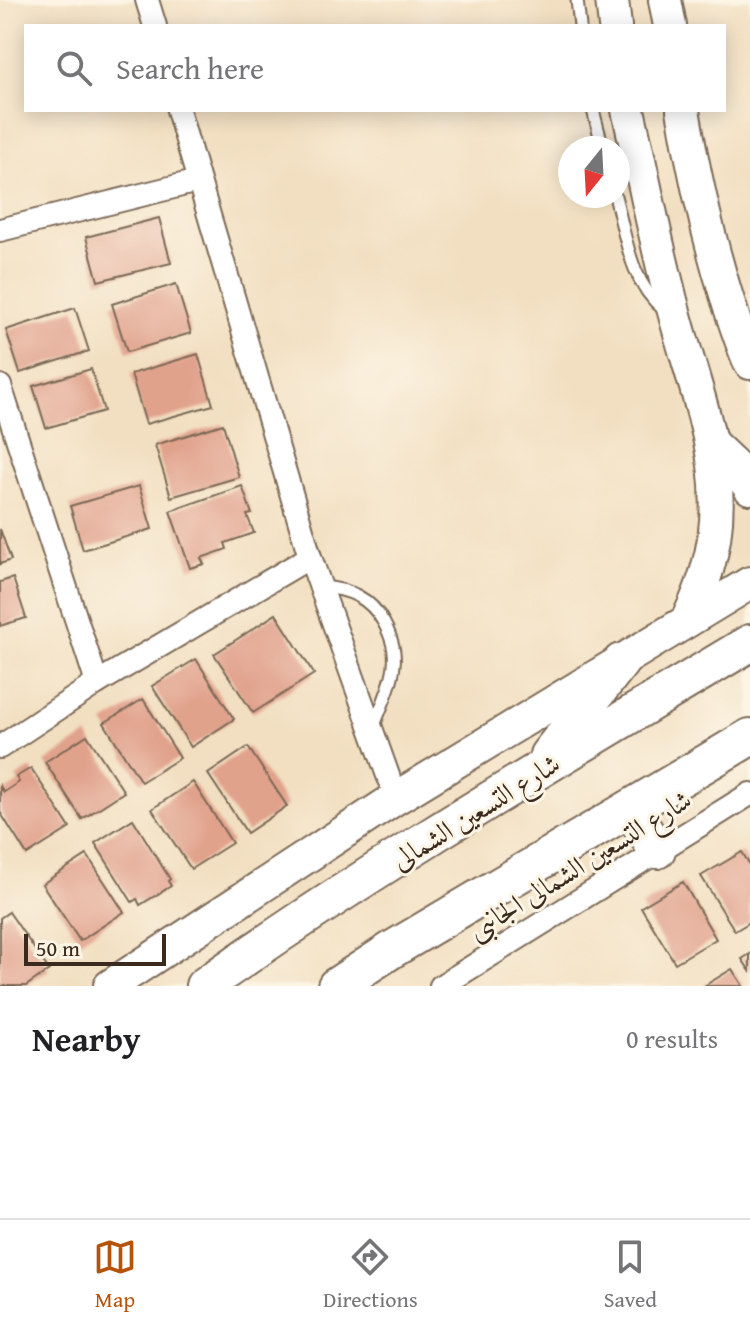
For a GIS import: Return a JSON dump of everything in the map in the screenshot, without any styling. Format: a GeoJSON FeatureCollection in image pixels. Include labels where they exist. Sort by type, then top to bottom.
{"type":"FeatureCollection","features":[{"type":"Feature","properties":{"kind":"main road","name":"شارع التسعين الشمالى"},"geometry":{"type":"LineString","coordinates":[[213,982],[465,815],[750,643]]}},
{"type":"Feature","properties":{"kind":"main road"},"geometry":{"type":"LineString","coordinates":[[534,772],[621,662]]}},
{"type":"Feature","properties":{"kind":"main road"},"geometry":{"type":"LineString","coordinates":[[336,986],[750,737]]}},
{"type":"Feature","properties":{"kind":"main road"},"geometry":{"type":"LineString","coordinates":[[630,809],[657,850]]}},
{"type":"Feature","properties":{"kind":"street"},"geometry":{"type":"LineString","coordinates":[[147,0],[154,24]]}},
{"type":"Feature","properties":{"kind":"street"},"geometry":{"type":"LineString","coordinates":[[612,0],[615,24]]}},
{"type":"Feature","properties":{"kind":"street"},"geometry":{"type":"LineString","coordinates":[[665,0],[670,24]]}},
{"type":"Feature","properties":{"kind":"street"},"geometry":{"type":"LineString","coordinates":[[179,112],[310,557],[396,798]]}},
{"type":"Feature","properties":{"kind":"street"},"geometry":{"type":"LineString","coordinates":[[628,112],[675,317],[706,419],[716,468],[718,493],[714,543],[700,592],[687,621]]}},
{"type":"Feature","properties":{"kind":"street"},"geometry":{"type":"LineString","coordinates":[[683,112],[712,250],[750,363]]}},
{"type":"Feature","properties":{"kind":"street"},"geometry":{"type":"LineString","coordinates":[[0,230],[198,181]]}},
{"type":"Feature","properties":{"kind":"street"},"geometry":{"type":"LineString","coordinates":[[0,386],[97,683]]}},
{"type":"Feature","properties":{"kind":"street"},"geometry":{"type":"LineString","coordinates":[[712,444],[734,465],[750,488]]}},
{"type":"Feature","properties":{"kind":"street"},"geometry":{"type":"LineString","coordinates":[[0,747],[97,683],[310,557]]}},
{"type":"Feature","properties":{"kind":"street"},"geometry":{"type":"LineString","coordinates":[[110,986],[396,798],[750,583]]}},
{"type":"Feature","properties":{"kind":"street","name":"شارع التسعين الشمالى الجانبى"},"geometry":{"type":"LineString","coordinates":[[447,984],[750,794]]}},
{"type":"Feature","properties":{"kind":"lane"},"geometry":{"type":"LineString","coordinates":[[577,0],[580,24]]}},
{"type":"Feature","properties":{"kind":"lane"},"geometry":{"type":"LineString","coordinates":[[594,112],[600,136]]}},
{"type":"Feature","properties":{"kind":"lane"},"geometry":{"type":"LineString","coordinates":[[618,208],[641,284],[656,304],[675,317]]}},
{"type":"Feature","properties":{"kind":"lane"},"geometry":{"type":"LineString","coordinates":[[321,587],[344,589],[362,597],[378,611],[393,642],[395,663],[392,678],[372,730]]}},
{"type":"Feature","properties":{"kind":"building"},"geometry":{"type":"Polygon","coordinates":[[[159,218],[171,263],[98,281],[86,237],[159,218]]]}},
{"type":"Feature","properties":{"kind":"building"},"geometry":{"type":"Polygon","coordinates":[[[176,284],[191,333],[127,352],[112,304],[176,284]]]}},
{"type":"Feature","properties":{"kind":"building"},"geometry":{"type":"Polygon","coordinates":[[[75,308],[89,351],[20,373],[6,330],[75,308]]]}},
{"type":"Feature","properties":{"kind":"building"},"geometry":{"type":"Polygon","coordinates":[[[198,354],[213,405],[146,424],[131,374],[198,354]]]}},
{"type":"Feature","properties":{"kind":"building"},"geometry":{"type":"Polygon","coordinates":[[[91,369],[104,411],[46,428],[33,386],[91,369]]]}},
{"type":"Feature","properties":{"kind":"building"},"geometry":{"type":"Polygon","coordinates":[[[223,424],[239,477],[171,497],[155,445],[223,424]]]}},
{"type":"Feature","properties":{"kind":"building"},"geometry":{"type":"Polygon","coordinates":[[[139,486],[152,529],[83,550],[70,506],[139,486]]]}},
{"type":"Feature","properties":{"kind":"building"},"geometry":{"type":"Polygon","coordinates":[[[242,486],[252,514],[247,515],[254,533],[225,543],[227,549],[201,558],[204,564],[190,568],[170,511],[242,486]]]}},
{"type":"Feature","properties":{"kind":"building"},"geometry":{"type":"Polygon","coordinates":[[[0,529],[11,560],[0,564],[0,529]]]}},
{"type":"Feature","properties":{"kind":"building"},"geometry":{"type":"Polygon","coordinates":[[[13,578],[26,618],[0,626],[0,582],[13,578]]]}},
{"type":"Feature","properties":{"kind":"building"},"geometry":{"type":"Polygon","coordinates":[[[276,614],[314,674],[253,713],[214,654],[276,614]]]}},
{"type":"Feature","properties":{"kind":"building"},"geometry":{"type":"Polygon","coordinates":[[[196,659],[234,719],[191,747],[152,686],[196,659]]]}},
{"type":"Feature","properties":{"kind":"building"},"geometry":{"type":"Polygon","coordinates":[[[143,699],[180,758],[141,782],[104,723],[143,699]]]}},
{"type":"Feature","properties":{"kind":"building"},"geometry":{"type":"Polygon","coordinates":[[[87,735],[124,792],[82,819],[45,762],[87,735]]]}},
{"type":"Feature","properties":{"kind":"building"},"geometry":{"type":"Polygon","coordinates":[[[248,747],[287,806],[247,833],[208,774],[248,747]]]}},
{"type":"Feature","properties":{"kind":"building"},"geometry":{"type":"Polygon","coordinates":[[[31,768],[70,828],[27,855],[0,812],[0,786],[4,792],[19,782],[16,777],[31,768]]]}},
{"type":"Feature","properties":{"kind":"building"},"geometry":{"type":"Polygon","coordinates":[[[193,782],[232,843],[191,869],[152,809],[193,782]]]}},
{"type":"Feature","properties":{"kind":"building"},"geometry":{"type":"Polygon","coordinates":[[[133,819],[170,879],[171,886],[140,905],[137,899],[132,902],[95,843],[133,819]]]}},
{"type":"Feature","properties":{"kind":"building"},"geometry":{"type":"Polygon","coordinates":[[[742,852],[750,865],[750,922],[735,931],[701,876],[742,852]]]}},
{"type":"Feature","properties":{"kind":"building"},"geometry":{"type":"Polygon","coordinates":[[[87,855],[124,912],[80,941],[42,884],[87,855]]]}},
{"type":"Feature","properties":{"kind":"building"},"geometry":{"type":"Polygon","coordinates":[[[683,882],[716,939],[675,963],[641,907],[683,882]]]}},
{"type":"Feature","properties":{"kind":"building"},"geometry":{"type":"Polygon","coordinates":[[[9,912],[49,970],[26,986],[0,984],[0,918],[9,912]]]}},
{"type":"Feature","properties":{"kind":"building"},"geometry":{"type":"Polygon","coordinates":[[[750,954],[750,971],[742,959],[750,954]]]}},
{"type":"Feature","properties":{"kind":"building"},"geometry":{"type":"Polygon","coordinates":[[[732,969],[743,986],[704,986],[732,969]]]}}]}
